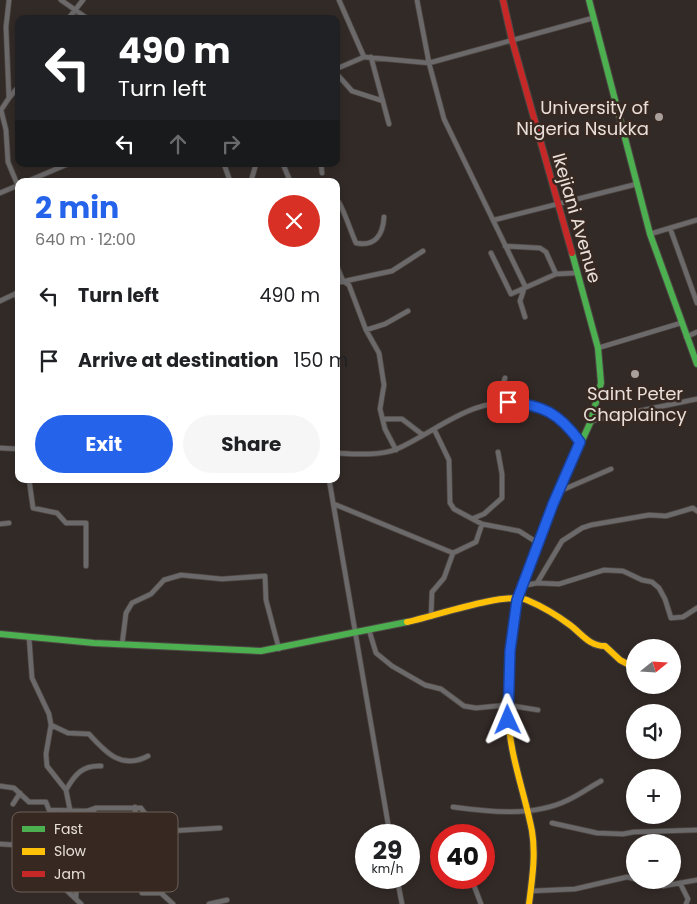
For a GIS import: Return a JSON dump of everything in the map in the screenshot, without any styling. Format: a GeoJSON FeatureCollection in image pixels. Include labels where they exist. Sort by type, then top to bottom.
{"type":"FeatureCollection","features":[{"type":"Feature","properties":{"kind":"street"},"geometry":{"type":"LineString","coordinates":[[9,0],[6,27],[10,98]]}},
{"type":"Feature","properties":{"kind":"street"},"geometry":{"type":"LineString","coordinates":[[61,0],[82,15]]}},
{"type":"Feature","properties":{"kind":"street"},"geometry":{"type":"LineString","coordinates":[[71,15],[83,0]]}},
{"type":"Feature","properties":{"kind":"street"},"geometry":{"type":"LineString","coordinates":[[339,0],[364,57]]}},
{"type":"Feature","properties":{"kind":"street"},"geometry":{"type":"LineString","coordinates":[[417,0],[429,63],[444,119],[525,286],[520,299],[525,317]]}},
{"type":"Feature","properties":{"kind":"street","name":"Ikejiani Avenue"},"geometry":{"type":"LineString","coordinates":[[503,0],[512,40],[598,348],[601,383],[591,421],[558,492],[517,600],[510,651],[507,705],[513,753],[532,832],[534,861],[529,904]]}},
{"type":"Feature","properties":{"kind":"street"},"geometry":{"type":"LineString","coordinates":[[589,0],[650,234],[697,364]]}},
{"type":"Feature","properties":{"kind":"street"},"geometry":{"type":"LineString","coordinates":[[340,66],[364,57],[429,63],[593,18]]}},
{"type":"Feature","properties":{"kind":"street"},"geometry":{"type":"LineString","coordinates":[[371,57],[389,124]]}},
{"type":"Feature","properties":{"kind":"street"},"geometry":{"type":"LineString","coordinates":[[340,78],[352,91],[373,96],[383,101]]}},
{"type":"Feature","properties":{"kind":"street"},"geometry":{"type":"LineString","coordinates":[[373,96],[380,86]]}},
{"type":"Feature","properties":{"kind":"street"},"geometry":{"type":"LineString","coordinates":[[15,91],[0,110],[6,130],[8,162],[15,178]]}},
{"type":"Feature","properties":{"kind":"street"},"geometry":{"type":"LineString","coordinates":[[35,178],[61,167]]}},
{"type":"Feature","properties":{"kind":"street"},"geometry":{"type":"LineString","coordinates":[[321,167],[322,173]]}},
{"type":"Feature","properties":{"kind":"street"},"geometry":{"type":"LineString","coordinates":[[494,220],[637,184]]}},
{"type":"Feature","properties":{"kind":"street"},"geometry":{"type":"LineString","coordinates":[[0,194],[15,186]]}},
{"type":"Feature","properties":{"kind":"street"},"geometry":{"type":"LineString","coordinates":[[340,202],[347,225],[356,243],[370,243],[379,238],[383,231],[384,218]]}},
{"type":"Feature","properties":{"kind":"street"},"geometry":{"type":"LineString","coordinates":[[650,234],[697,220]]}},
{"type":"Feature","properties":{"kind":"street"},"geometry":{"type":"LineString","coordinates":[[670,228],[697,303]]}},
{"type":"Feature","properties":{"kind":"street"},"geometry":{"type":"LineString","coordinates":[[505,246],[540,248],[546,252],[556,274]]}},
{"type":"Feature","properties":{"kind":"street"},"geometry":{"type":"LineString","coordinates":[[340,282],[392,271],[423,251]]}},
{"type":"Feature","properties":{"kind":"street"},"geometry":{"type":"LineString","coordinates":[[491,253],[510,294],[556,274],[576,273]]}},
{"type":"Feature","properties":{"kind":"street"},"geometry":{"type":"LineString","coordinates":[[340,272],[344,281],[349,285],[366,330],[378,353],[384,385],[380,409],[396,450]]}},
{"type":"Feature","properties":{"kind":"street"},"geometry":{"type":"LineString","coordinates":[[0,301],[15,293]]}},
{"type":"Feature","properties":{"kind":"street"},"geometry":{"type":"LineString","coordinates":[[366,330],[385,324],[408,311]]}},
{"type":"Feature","properties":{"kind":"street"},"geometry":{"type":"LineString","coordinates":[[598,348],[681,323]]}},
{"type":"Feature","properties":{"kind":"street"},"geometry":{"type":"LineString","coordinates":[[686,337],[697,332]]}},
{"type":"Feature","properties":{"kind":"street"},"geometry":{"type":"LineString","coordinates":[[497,401],[505,378]]}},
{"type":"Feature","properties":{"kind":"street"},"geometry":{"type":"LineString","coordinates":[[591,421],[697,399]]}},
{"type":"Feature","properties":{"kind":"street"},"geometry":{"type":"LineString","coordinates":[[340,453],[396,450],[463,413],[497,401],[534,406],[553,414],[568,427],[580,442]]}},
{"type":"Feature","properties":{"kind":"street"},"geometry":{"type":"LineString","coordinates":[[383,419],[402,419],[423,435]]}},
{"type":"Feature","properties":{"kind":"street"},"geometry":{"type":"LineString","coordinates":[[434,429],[451,466],[450,503],[454,510],[474,518],[482,524],[519,532],[538,543]]}},
{"type":"Feature","properties":{"kind":"street"},"geometry":{"type":"LineString","coordinates":[[0,448],[15,449]]}},
{"type":"Feature","properties":{"kind":"street"},"geometry":{"type":"LineString","coordinates":[[474,518],[484,514],[502,498],[502,474],[498,452]]}},
{"type":"Feature","properties":{"kind":"street"},"geometry":{"type":"LineString","coordinates":[[558,492],[611,469]]}},
{"type":"Feature","properties":{"kind":"street"},"geometry":{"type":"LineString","coordinates":[[31,483],[34,508],[57,513],[66,523],[86,523],[86,566]]}},
{"type":"Feature","properties":{"kind":"street"},"geometry":{"type":"LineString","coordinates":[[330,483],[388,824]]}},
{"type":"Feature","properties":{"kind":"street"},"geometry":{"type":"LineString","coordinates":[[334,504],[454,554]]}},
{"type":"Feature","properties":{"kind":"street"},"geometry":{"type":"LineString","coordinates":[[537,583],[562,541],[582,528],[649,516],[666,516],[693,508],[697,510]]}},
{"type":"Feature","properties":{"kind":"street"},"geometry":{"type":"LineString","coordinates":[[0,524],[9,523]]}},
{"type":"Feature","properties":{"kind":"street"},"geometry":{"type":"LineString","coordinates":[[431,617],[432,592],[444,578],[454,554],[476,542],[482,524]]}},
{"type":"Feature","properties":{"kind":"street"},"geometry":{"type":"LineString","coordinates":[[522,586],[537,583],[559,584],[604,570],[623,571],[642,580],[652,582],[659,588],[671,618],[683,617],[697,608]]}},
{"type":"Feature","properties":{"kind":"street"},"geometry":{"type":"LineString","coordinates":[[122,644],[126,612],[132,602],[151,594],[164,580],[181,575],[222,579],[265,576],[266,600],[278,649]]}},
{"type":"Feature","properties":{"kind":"street"},"geometry":{"type":"LineString","coordinates":[[0,634],[122,644],[261,651],[431,617],[480,602],[525,599],[571,626],[579,635],[597,646],[605,646],[626,663]]}},
{"type":"Feature","properties":{"kind":"street"},"geometry":{"type":"LineString","coordinates":[[369,630],[376,653],[392,666],[425,686],[441,689],[464,706],[476,708],[507,705],[538,710]]}},
{"type":"Feature","properties":{"kind":"street"},"geometry":{"type":"LineString","coordinates":[[29,637],[32,678],[49,714],[51,725],[46,754],[47,766],[66,790],[73,810]]}},
{"type":"Feature","properties":{"kind":"street"},"geometry":{"type":"LineString","coordinates":[[51,725],[68,733],[89,734],[102,748],[122,761],[136,762],[148,756]]}},
{"type":"Feature","properties":{"kind":"street"},"geometry":{"type":"LineString","coordinates":[[66,790],[77,773],[91,766],[102,766]]}},
{"type":"Feature","properties":{"kind":"street"},"geometry":{"type":"LineString","coordinates":[[453,807],[492,813],[526,811],[566,801],[601,781]]}},
{"type":"Feature","properties":{"kind":"street"},"geometry":{"type":"LineString","coordinates":[[0,786],[8,786],[20,793],[29,802],[46,802],[49,810],[87,811],[96,808],[135,807],[142,809],[144,812]]}},
{"type":"Feature","properties":{"kind":"street"},"geometry":{"type":"LineString","coordinates":[[13,804],[20,793]]}},
{"type":"Feature","properties":{"kind":"street"},"geometry":{"type":"LineString","coordinates":[[135,807],[135,812]]}},
{"type":"Feature","properties":{"kind":"street"},"geometry":{"type":"LineString","coordinates":[[92,812],[96,808]]}},
{"type":"Feature","properties":{"kind":"street"},"geometry":{"type":"LineString","coordinates":[[73,810],[80,812]]}},
{"type":"Feature","properties":{"kind":"street"},"geometry":{"type":"LineString","coordinates":[[552,823],[597,833],[623,834],[697,830]]}},
{"type":"Feature","properties":{"kind":"street"},"geometry":{"type":"LineString","coordinates":[[178,831],[220,828]]}},
{"type":"Feature","properties":{"kind":"street"},"geometry":{"type":"LineString","coordinates":[[531,891],[575,889],[626,878]]}},
{"type":"Feature","properties":{"kind":"street"},"geometry":{"type":"LineString","coordinates":[[681,883],[697,880]]}},
{"type":"Feature","properties":{"kind":"street"},"geometry":{"type":"LineString","coordinates":[[681,885],[688,899],[686,904]]}},
{"type":"Feature","properties":{"kind":"street"},"geometry":{"type":"LineString","coordinates":[[399,889],[402,904]]}},
{"type":"Feature","properties":{"kind":"street"},"geometry":{"type":"LineString","coordinates":[[475,889],[481,904]]}},
{"type":"Feature","properties":{"kind":"street"},"geometry":{"type":"LineString","coordinates":[[70,892],[81,904]]}},
{"type":"Feature","properties":{"kind":"street"},"geometry":{"type":"LineString","coordinates":[[76,892],[76,898]]}},
{"type":"Feature","properties":{"kind":"street"},"geometry":{"type":"LineString","coordinates":[[142,892],[161,892],[174,904]]}},
{"type":"Feature","properties":{"kind":"street"},"geometry":{"type":"LineString","coordinates":[[210,904],[227,900]]}},
{"type":"Feature","properties":{"kind":"traffic: fast"},"geometry":{"type":"LineString","coordinates":[[589,0],[650,234],[697,364]]}},
{"type":"Feature","properties":{"kind":"traffic: fast"},"geometry":{"type":"LineString","coordinates":[[508,709],[508,675],[517,600],[553,504],[591,421],[601,383],[598,348],[572,253]]}},
{"type":"Feature","properties":{"kind":"traffic: fast"},"geometry":{"type":"LineString","coordinates":[[0,634],[94,643],[261,651],[407,622]]}},
{"type":"Feature","properties":{"kind":"traffic: slow"},"geometry":{"type":"LineString","coordinates":[[407,622],[486,602],[517,598],[527,600],[544,608],[570,625],[590,642],[605,646],[626,663]]}},
{"type":"Feature","properties":{"kind":"traffic: slow"},"geometry":{"type":"LineString","coordinates":[[508,709],[513,755],[529,816],[534,849],[529,904]]}},
{"type":"Feature","properties":{"kind":"traffic: jam"},"geometry":{"type":"LineString","coordinates":[[503,0],[512,40],[572,253]]}},
{"type":"Feature","properties":{"kind":"place","name":"University of Nigeria Nsukka"},"geometry":{"type":"Point","coordinates":[659,117]}},
{"type":"Feature","properties":{"kind":"place","name":"Saint Peter Chaplaincy"},"geometry":{"type":"Point","coordinates":[635,374]}},
{"type":"Feature","properties":{"kind":"route"},"geometry":{"type":"LineString","coordinates":[[508,402],[534,406],[553,414],[561,419],[580,442],[568,466],[517,600],[514,612],[508,675],[508,720]]}}]}
